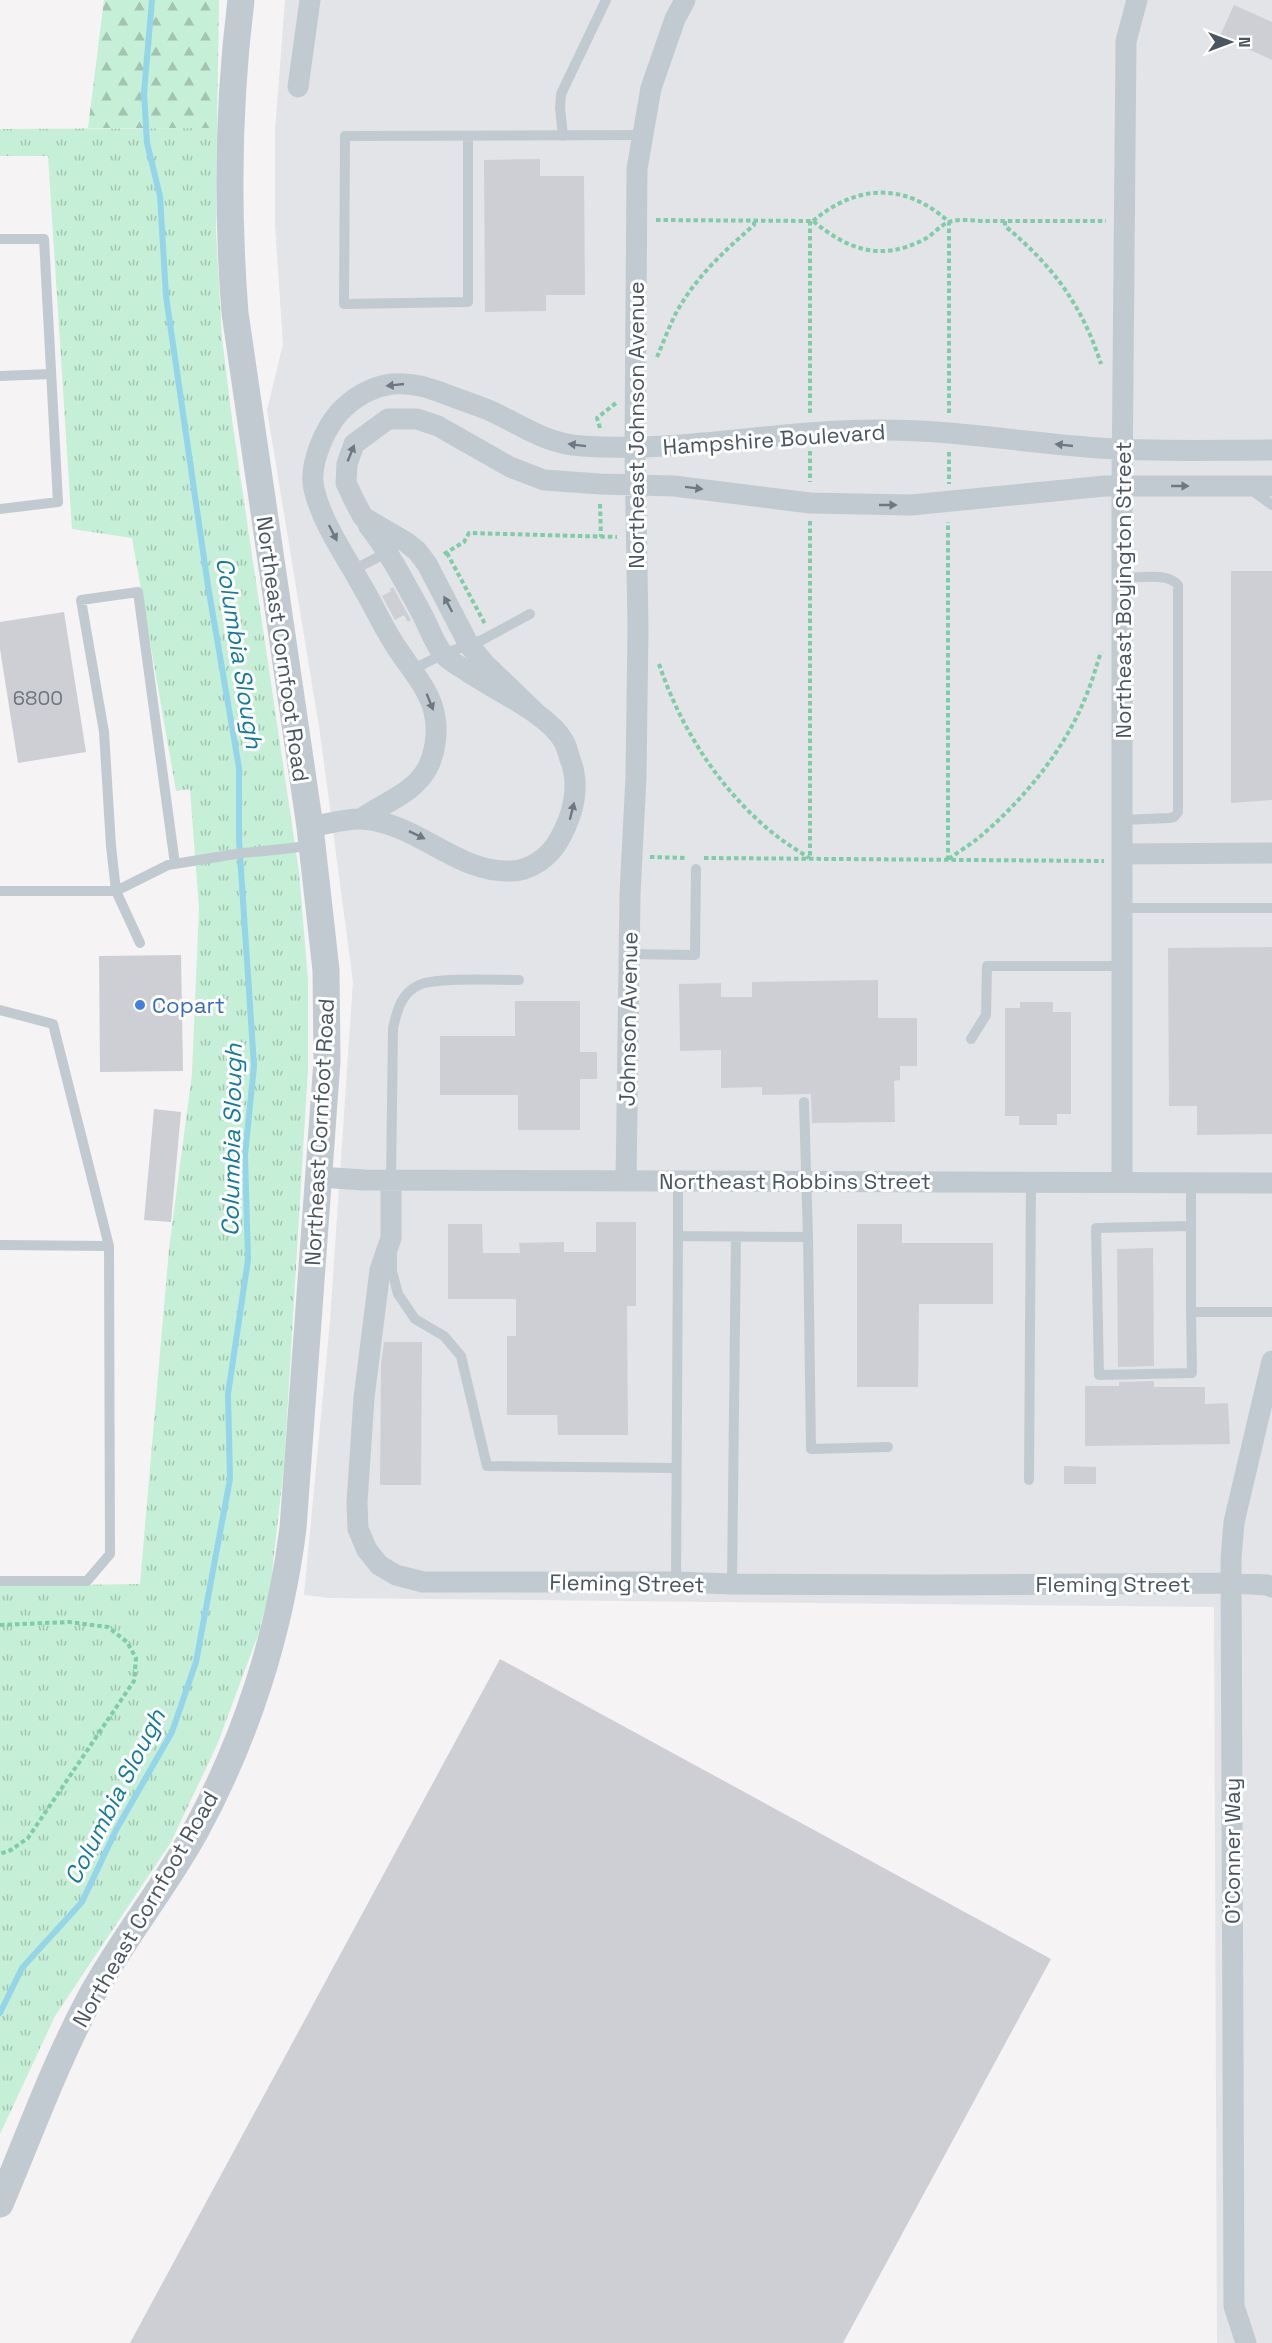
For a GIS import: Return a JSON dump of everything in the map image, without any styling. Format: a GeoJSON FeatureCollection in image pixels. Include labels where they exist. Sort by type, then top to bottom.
{"type":"FeatureCollection","features":[{"type":"Feature","properties":{"kind":"street","name":"Northeast Cornfoot Road"},"geometry":{"type":"LineString","coordinates":[[0,2204],[58,2064],[89,2000],[173,1869],[213,1797],[242,1731],[261,1673],[280,1601],[293,1527],[327,1061],[327,1016],[325,960],[311,836],[235,313],[230,241],[230,156],[234,57],[241,0]]}},
{"type":"Feature","properties":{"kind":"street"},"geometry":{"type":"LineString","coordinates":[[298,87],[310,0]]}},
{"type":"Feature","properties":{"kind":"street","name":"Northeast Johnson Avenue"},"geometry":{"type":"LineString","coordinates":[[639,857],[636,777],[638,628],[635,449],[637,169],[651,88],[675,19],[685,0]]}},
{"type":"Feature","properties":{"kind":"street","name":"Northeast Boyington Street"},"geometry":{"type":"LineString","coordinates":[[1122,1182],[1122,450],[1126,41],[1137,0]]}},
{"type":"Feature","properties":{"kind":"street","name":"Hampshire Boulevard"},"geometry":{"type":"LineString","coordinates":[[361,819],[377,807],[391,802],[411,789],[428,767],[436,742],[435,716],[414,669],[397,649],[353,570],[325,517],[313,486],[316,455],[329,428],[345,406],[367,391],[391,384],[421,384],[495,413],[540,437],[576,446],[635,449],[810,432],[878,430],[949,432],[1122,450],[1272,450]]}},
{"type":"Feature","properties":{"kind":"street","name":"Hampshire Boulevard"},"geometry":{"type":"LineString","coordinates":[[398,547],[363,517],[346,483],[347,464],[354,444],[388,419],[417,419],[438,426],[510,467],[544,480],[674,486],[810,503],[878,505],[948,502],[1122,486],[1272,486]]}},
{"type":"Feature","properties":{"kind":"street"},"geometry":{"type":"LineString","coordinates":[[311,836],[361,819],[404,829],[467,863],[488,870],[514,871],[534,864],[552,852],[570,822],[575,800],[575,771],[563,740],[484,664],[469,645],[428,564],[398,547]]}},
{"type":"Feature","properties":{"kind":"street"},"geometry":{"type":"LineString","coordinates":[[398,547],[443,654],[537,714]]}},
{"type":"Feature","properties":{"kind":"street"},"geometry":{"type":"LineString","coordinates":[[1123,857],[1272,853]]}},
{"type":"Feature","properties":{"kind":"street","name":"Johnson Avenue"},"geometry":{"type":"LineString","coordinates":[[626,1181],[629,954],[639,857]]}},
{"type":"Feature","properties":{"kind":"street","name":"Northeast Robbins Street"},"geometry":{"type":"LineString","coordinates":[[319,1177],[391,1180],[1272,1183]]}},
{"type":"Feature","properties":{"kind":"street","name":"Fleming Street"},"geometry":{"type":"LineString","coordinates":[[391,1180],[391,1238],[380,1270],[364,1398],[357,1502],[358,1529],[367,1550],[379,1566],[396,1575],[423,1582],[732,1584],[1232,1582],[1272,1587]]}},
{"type":"Feature","properties":{"kind":"street","name":"O'Conner Way"},"geometry":{"type":"LineString","coordinates":[[1246,2343],[1234,2306],[1232,1582],[1234,1522],[1272,1361]]}},
{"type":"Feature","properties":{"kind":"lane"},"geometry":{"type":"LineString","coordinates":[[563,136],[561,94],[606,0]]}},
{"type":"Feature","properties":{"kind":"lane"},"geometry":{"type":"LineString","coordinates":[[468,136],[468,302],[344,304],[345,136],[643,135]]}},
{"type":"Feature","properties":{"kind":"lane"},"geometry":{"type":"LineString","coordinates":[[0,239],[44,239],[58,502],[0,509]]}},
{"type":"Feature","properties":{"kind":"lane"},"geometry":{"type":"LineString","coordinates":[[0,376],[51,374]]}},
{"type":"Feature","properties":{"kind":"lane"},"geometry":{"type":"LineString","coordinates":[[1246,486],[1272,505]]}},
{"type":"Feature","properties":{"kind":"lane"},"geometry":{"type":"LineString","coordinates":[[353,570],[398,547]]}},
{"type":"Feature","properties":{"kind":"lane"},"geometry":{"type":"LineString","coordinates":[[1122,578],[1165,578],[1174,580],[1178,585],[1178,812],[1169,819],[1123,820]]}},
{"type":"Feature","properties":{"kind":"lane"},"geometry":{"type":"LineString","coordinates":[[140,943],[116,891],[104,732],[81,600],[138,592],[175,864]]}},
{"type":"Feature","properties":{"kind":"lane"},"geometry":{"type":"LineString","coordinates":[[414,669],[443,654],[491,635],[530,614]]}},
{"type":"Feature","properties":{"kind":"lane"},"geometry":{"type":"LineString","coordinates":[[0,891],[116,891],[168,865],[281,849],[311,836]]}},
{"type":"Feature","properties":{"kind":"lane"},"geometry":{"type":"LineString","coordinates":[[629,954],[695,955],[696,869]]}},
{"type":"Feature","properties":{"kind":"lane"},"geometry":{"type":"LineString","coordinates":[[1123,908],[1272,908]]}},
{"type":"Feature","properties":{"kind":"lane"},"geometry":{"type":"LineString","coordinates":[[971,1039],[986,1016],[987,966],[1123,966]]}},
{"type":"Feature","properties":{"kind":"lane"},"geometry":{"type":"LineString","coordinates":[[391,1180],[393,1028],[398,1006],[408,993],[419,985],[436,981],[519,980]]}},
{"type":"Feature","properties":{"kind":"lane"},"geometry":{"type":"LineString","coordinates":[[0,1010],[53,1024],[109,1246],[110,1554],[87,1581],[0,1581]]}},
{"type":"Feature","properties":{"kind":"lane"},"geometry":{"type":"LineString","coordinates":[[804,1102],[808,1181],[811,1449],[888,1447]]}},
{"type":"Feature","properties":{"kind":"lane"},"geometry":{"type":"LineString","coordinates":[[676,1582],[678,1181]]}},
{"type":"Feature","properties":{"kind":"lane"},"geometry":{"type":"LineString","coordinates":[[1029,1480],[1031,1182]]}},
{"type":"Feature","properties":{"kind":"lane"},"geometry":{"type":"LineString","coordinates":[[1190,1226],[1096,1228],[1099,1375],[1192,1372],[1191,1182]]}},
{"type":"Feature","properties":{"kind":"lane"},"geometry":{"type":"LineString","coordinates":[[678,1236],[808,1237]]}},
{"type":"Feature","properties":{"kind":"lane"},"geometry":{"type":"LineString","coordinates":[[732,1584],[736,1237]]}},
{"type":"Feature","properties":{"kind":"lane"},"geometry":{"type":"LineString","coordinates":[[391,1238],[392,1270],[398,1294],[415,1319],[444,1336],[461,1356],[487,1466],[676,1468]]}},
{"type":"Feature","properties":{"kind":"lane"},"geometry":{"type":"LineString","coordinates":[[0,1245],[109,1246]]}},
{"type":"Feature","properties":{"kind":"lane"},"geometry":{"type":"LineString","coordinates":[[1191,1312],[1272,1312]]}},
{"type":"Feature","properties":{"kind":"path"},"geometry":{"type":"LineString","coordinates":[[652,220],[811,221],[840,201],[861,195],[890,193],[927,205],[949,222]]}},
{"type":"Feature","properties":{"kind":"path"},"geometry":{"type":"LineString","coordinates":[[636,369],[650,368],[654,365],[676,314],[688,294],[709,266],[754,225],[754,221]]}},
{"type":"Feature","properties":{"kind":"path"},"geometry":{"type":"LineString","coordinates":[[811,221],[832,237],[850,246],[888,251],[908,247],[925,240],[949,222],[1107,221]]}},
{"type":"Feature","properties":{"kind":"path"},"geometry":{"type":"LineString","coordinates":[[810,417],[811,221]]}},
{"type":"Feature","properties":{"kind":"path"},"geometry":{"type":"LineString","coordinates":[[1005,221],[1005,226],[1030,247],[1065,287],[1088,328],[1102,367]]}},
{"type":"Feature","properties":{"kind":"path"},"geometry":{"type":"LineString","coordinates":[[949,222],[949,417]]}},
{"type":"Feature","properties":{"kind":"path"},"geometry":{"type":"LineString","coordinates":[[810,447],[810,488]]}},
{"type":"Feature","properties":{"kind":"path"},"geometry":{"type":"LineString","coordinates":[[949,447],[949,488]]}},
{"type":"Feature","properties":{"kind":"path"},"geometry":{"type":"LineString","coordinates":[[810,516],[810,859]]}},
{"type":"Feature","properties":{"kind":"path"},"geometry":{"type":"LineString","coordinates":[[948,517],[948,860]]}},
{"type":"Feature","properties":{"kind":"path"},"geometry":{"type":"LineString","coordinates":[[428,564],[464,542],[469,533],[621,537]]}},
{"type":"Feature","properties":{"kind":"path"},"geometry":{"type":"LineString","coordinates":[[447,553],[491,635]]}},
{"type":"Feature","properties":{"kind":"path"},"geometry":{"type":"LineString","coordinates":[[948,860],[980,837],[1013,806],[1031,785],[1074,722],[1086,696],[1103,645],[1108,641],[1122,641]]}},
{"type":"Feature","properties":{"kind":"path"},"geometry":{"type":"LineString","coordinates":[[658,661],[667,687],[688,731],[724,784],[756,818],[778,837],[810,859]]}},
{"type":"Feature","properties":{"kind":"path"},"geometry":{"type":"LineString","coordinates":[[639,857],[948,860],[1123,857]]}},
{"type":"Feature","properties":{"kind":"path"},"geometry":{"type":"LineString","coordinates":[[0,1625],[69,1622],[108,1627],[127,1642],[136,1658],[134,1681],[28,1838],[11,1850],[0,1854]]}},
{"type":"Feature","properties":{"kind":"shaded area"},"geometry":{"type":"Polygon","coordinates":[[[285,0],[1272,0],[1272,2343],[1217,2343],[1214,1607],[330,1598],[304,1595],[330,1321],[353,982],[320,733],[267,410],[283,344],[275,225],[275,131],[285,0]]]}},
{"type":"Feature","properties":{"kind":"green space"},"geometry":{"type":"Polygon","coordinates":[[[104,0],[219,0],[217,128],[88,128],[104,0]]]}},
{"type":"Feature","properties":{"kind":"green space"},"geometry":{"type":"Polygon","coordinates":[[[217,128],[216,232],[222,338],[233,427],[299,872],[308,980],[308,1068],[284,1466],[270,1590],[258,1635],[217,1745],[171,1842],[55,2016],[0,2134],[0,1586],[140,1584],[169,1249],[192,1074],[199,908],[190,789],[176,791],[132,538],[72,529],[48,156],[0,156],[0,129],[217,128]]]}},
{"type":"Feature","properties":{"kind":"building"},"geometry":{"type":"Polygon","coordinates":[[[1234,5],[1272,22],[1272,60],[1220,36],[1234,5]]]}},
{"type":"Feature","properties":{"kind":"building"},"geometry":{"type":"Polygon","coordinates":[[[540,159],[540,176],[584,176],[585,295],[546,295],[546,311],[485,312],[484,160],[540,159]]]}},
{"type":"Feature","properties":{"kind":"building"},"geometry":{"type":"Polygon","coordinates":[[[1231,571],[1272,571],[1272,800],[1231,803],[1231,571]]]}},
{"type":"Feature","properties":{"kind":"building"},"geometry":{"type":"Polygon","coordinates":[[[393,587],[411,620],[408,622],[404,615],[395,620],[382,596],[391,591],[393,587]]]}},
{"type":"Feature","properties":{"kind":"building"},"geometry":{"type":"Polygon","coordinates":[[[64,612],[86,752],[18,763],[0,649],[0,622],[64,612]]]}},
{"type":"Feature","properties":{"kind":"building"},"geometry":{"type":"Polygon","coordinates":[[[1272,947],[1272,1134],[1197,1135],[1197,1106],[1169,1106],[1168,948],[1272,947]]]}},
{"type":"Feature","properties":{"kind":"building"},"geometry":{"type":"Polygon","coordinates":[[[181,955],[183,1071],[100,1072],[99,956],[181,955]]]}},
{"type":"Feature","properties":{"kind":"building"},"geometry":{"type":"Polygon","coordinates":[[[878,980],[878,1018],[917,1018],[917,1066],[900,1066],[900,1080],[894,1081],[895,1122],[812,1123],[811,1094],[762,1095],[762,1087],[721,1088],[721,1050],[680,1051],[679,984],[721,983],[721,997],[752,997],[752,982],[878,980]]]}},
{"type":"Feature","properties":{"kind":"building"},"geometry":{"type":"Polygon","coordinates":[[[515,1001],[580,1001],[580,1052],[597,1052],[597,1079],[580,1079],[580,1130],[518,1130],[518,1095],[440,1095],[440,1036],[515,1036],[515,1001]]]}},
{"type":"Feature","properties":{"kind":"building"},"geometry":{"type":"Polygon","coordinates":[[[1020,1002],[1053,1002],[1053,1012],[1071,1012],[1071,1114],[1057,1114],[1057,1125],[1019,1125],[1019,1116],[1005,1116],[1005,1008],[1020,1008],[1020,1002]]]}},
{"type":"Feature","properties":{"kind":"building"},"geometry":{"type":"Polygon","coordinates":[[[154,1109],[181,1112],[171,1222],[144,1220],[154,1109]]]}},
{"type":"Feature","properties":{"kind":"building"},"geometry":{"type":"Polygon","coordinates":[[[596,1222],[636,1222],[636,1306],[627,1306],[628,1435],[558,1435],[557,1415],[507,1415],[507,1336],[516,1336],[516,1299],[448,1299],[448,1224],[482,1224],[483,1253],[520,1253],[519,1243],[564,1242],[564,1252],[596,1252],[596,1222]]]}},
{"type":"Feature","properties":{"kind":"building"},"geometry":{"type":"Polygon","coordinates":[[[857,1224],[902,1224],[902,1243],[993,1243],[993,1304],[919,1304],[918,1387],[857,1387],[857,1224]]]}},
{"type":"Feature","properties":{"kind":"building"},"geometry":{"type":"Polygon","coordinates":[[[1153,1248],[1154,1366],[1118,1367],[1117,1249],[1153,1248]]]}},
{"type":"Feature","properties":{"kind":"building"},"geometry":{"type":"Polygon","coordinates":[[[384,1342],[422,1342],[421,1485],[380,1485],[381,1365],[384,1342]]]}},
{"type":"Feature","properties":{"kind":"building"},"geometry":{"type":"Polygon","coordinates":[[[1154,1381],[1154,1387],[1205,1387],[1205,1404],[1228,1403],[1230,1444],[1085,1446],[1085,1386],[1119,1386],[1119,1382],[1154,1381]]]}},
{"type":"Feature","properties":{"kind":"building"},"geometry":{"type":"Polygon","coordinates":[[[1064,1466],[1096,1467],[1096,1484],[1064,1484],[1064,1466]]]}},
{"type":"Feature","properties":{"kind":"building"},"geometry":{"type":"Polygon","coordinates":[[[500,1659],[1051,1959],[843,2343],[130,2343],[500,1659]]]}},
{"type":"Feature","properties":{"kind":"waterway","name":"Columbia Slough"},"geometry":{"type":"LineString","coordinates":[[0,2013],[22,1968],[82,1902],[116,1830],[172,1732],[196,1662],[230,1479],[228,1394],[248,1260],[245,1155],[254,1066],[239,840],[239,768],[208,586],[166,296],[160,196],[147,143],[144,93],[152,0]]}},
{"type":"Feature","properties":{"kind":"place","name":"Copart"},"geometry":{"type":"Point","coordinates":[140,1005]}}]}
